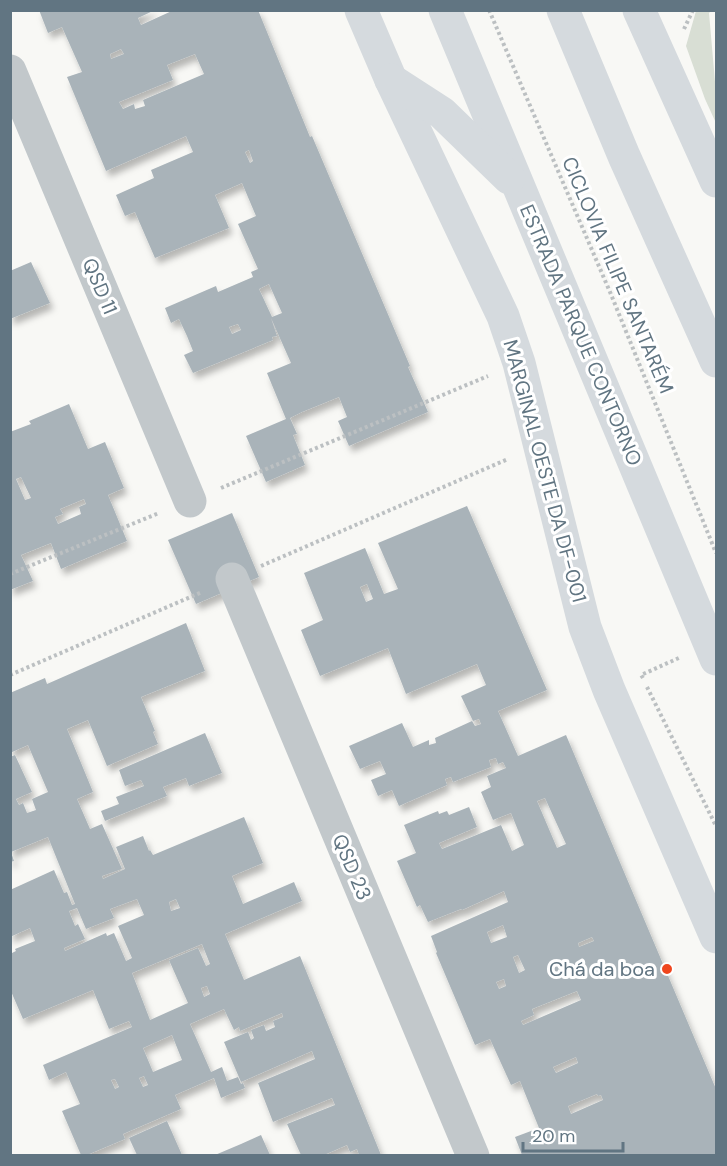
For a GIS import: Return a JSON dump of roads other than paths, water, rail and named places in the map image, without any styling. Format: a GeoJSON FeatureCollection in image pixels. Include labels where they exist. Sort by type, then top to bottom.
{"type":"FeatureCollection","features":[{"type":"Feature","properties":{"kind":"main road","name":"MARGINAL OESTE DA DF-001"},"geometry":{"type":"LineString","coordinates":[[361,10],[391,80],[503,316],[519,363],[585,627],[614,700],[717,937]]}},
{"type":"Feature","properties":{"kind":"main road","name":"ESTRADA PARQUE CONTORNO"},"geometry":{"type":"LineString","coordinates":[[445,10],[717,659]]}},
{"type":"Feature","properties":{"kind":"main road"},"geometry":{"type":"LineString","coordinates":[[563,10],[624,156],[717,361]]}},
{"type":"Feature","properties":{"kind":"main road"},"geometry":{"type":"LineString","coordinates":[[649,18],[717,181]]}},
{"type":"Feature","properties":{"kind":"main road"},"geometry":{"type":"LineString","coordinates":[[391,80],[442,113],[520,188]]}},
{"type":"Feature","properties":{"kind":"street","name":"QSD 11"},"geometry":{"type":"LineString","coordinates":[[10,70],[190,501]]}},
{"type":"Feature","properties":{"kind":"street","name":"QSD 23"},"geometry":{"type":"LineString","coordinates":[[232,579],[473,1155]]}},
{"type":"Feature","properties":{"kind":"place","name":"Chá da boa"},"geometry":{"type":"Point","coordinates":[667,969]}}]}
